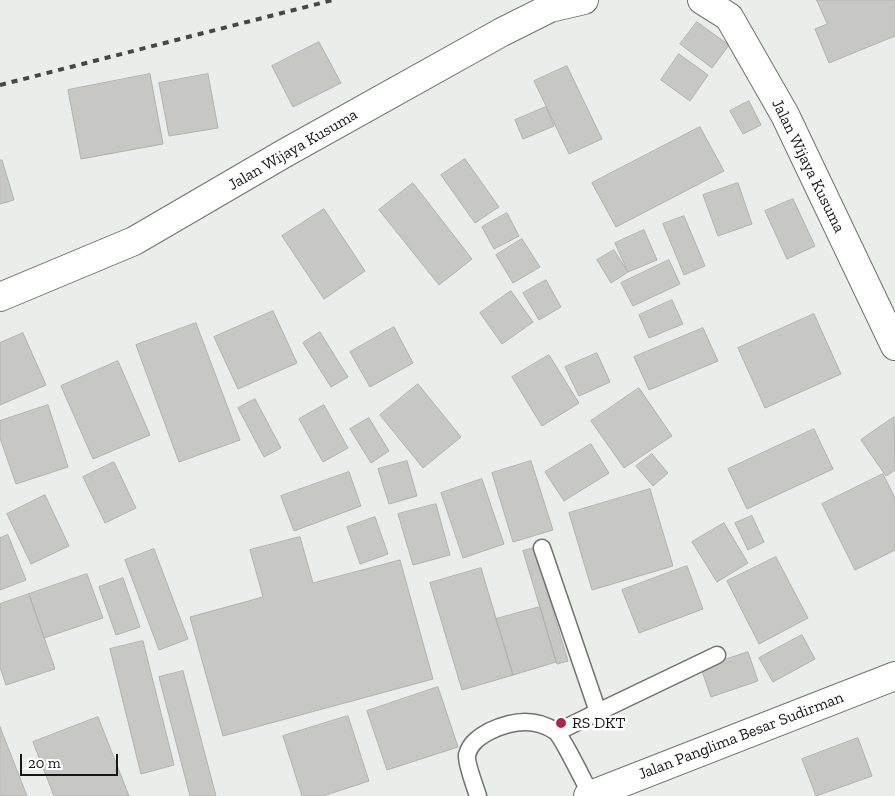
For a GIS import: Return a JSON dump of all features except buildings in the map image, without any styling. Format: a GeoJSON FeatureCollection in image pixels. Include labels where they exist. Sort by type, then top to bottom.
{"type":"FeatureCollection","features":[{"type":"Feature","properties":{"kind":"street","name":"Jalan Wijaya Kusuma"},"geometry":{"type":"LineString","coordinates":[[0,297],[134,241],[502,32],[550,8],[584,0]]}},
{"type":"Feature","properties":{"kind":"street","name":"Jalan Wijaya Kusuma"},"geometry":{"type":"LineString","coordinates":[[702,0],[729,18],[785,115],[895,346]]}},
{"type":"Feature","properties":{"kind":"street","name":"Jalan Panglima Besar Sudirman"},"geometry":{"type":"LineString","coordinates":[[589,795],[895,676]]}},
{"type":"Feature","properties":{"kind":"lane"},"geometry":{"type":"LineString","coordinates":[[542,548],[598,712]]}},
{"type":"Feature","properties":{"kind":"lane"},"geometry":{"type":"LineString","coordinates":[[557,732],[717,655]]}},
{"type":"Feature","properties":{"kind":"lane"},"geometry":{"type":"LineString","coordinates":[[478,796],[466,758],[470,747],[478,738],[506,723],[522,721],[542,724],[557,732],[589,795]]}},
{"type":"Feature","properties":{"kind":"railway"},"geometry":{"type":"LineString","coordinates":[[0,85],[333,0]]}},
{"type":"Feature","properties":{"kind":"place","name":"RS DKT"},"geometry":{"type":"Point","coordinates":[561,723]}}]}
